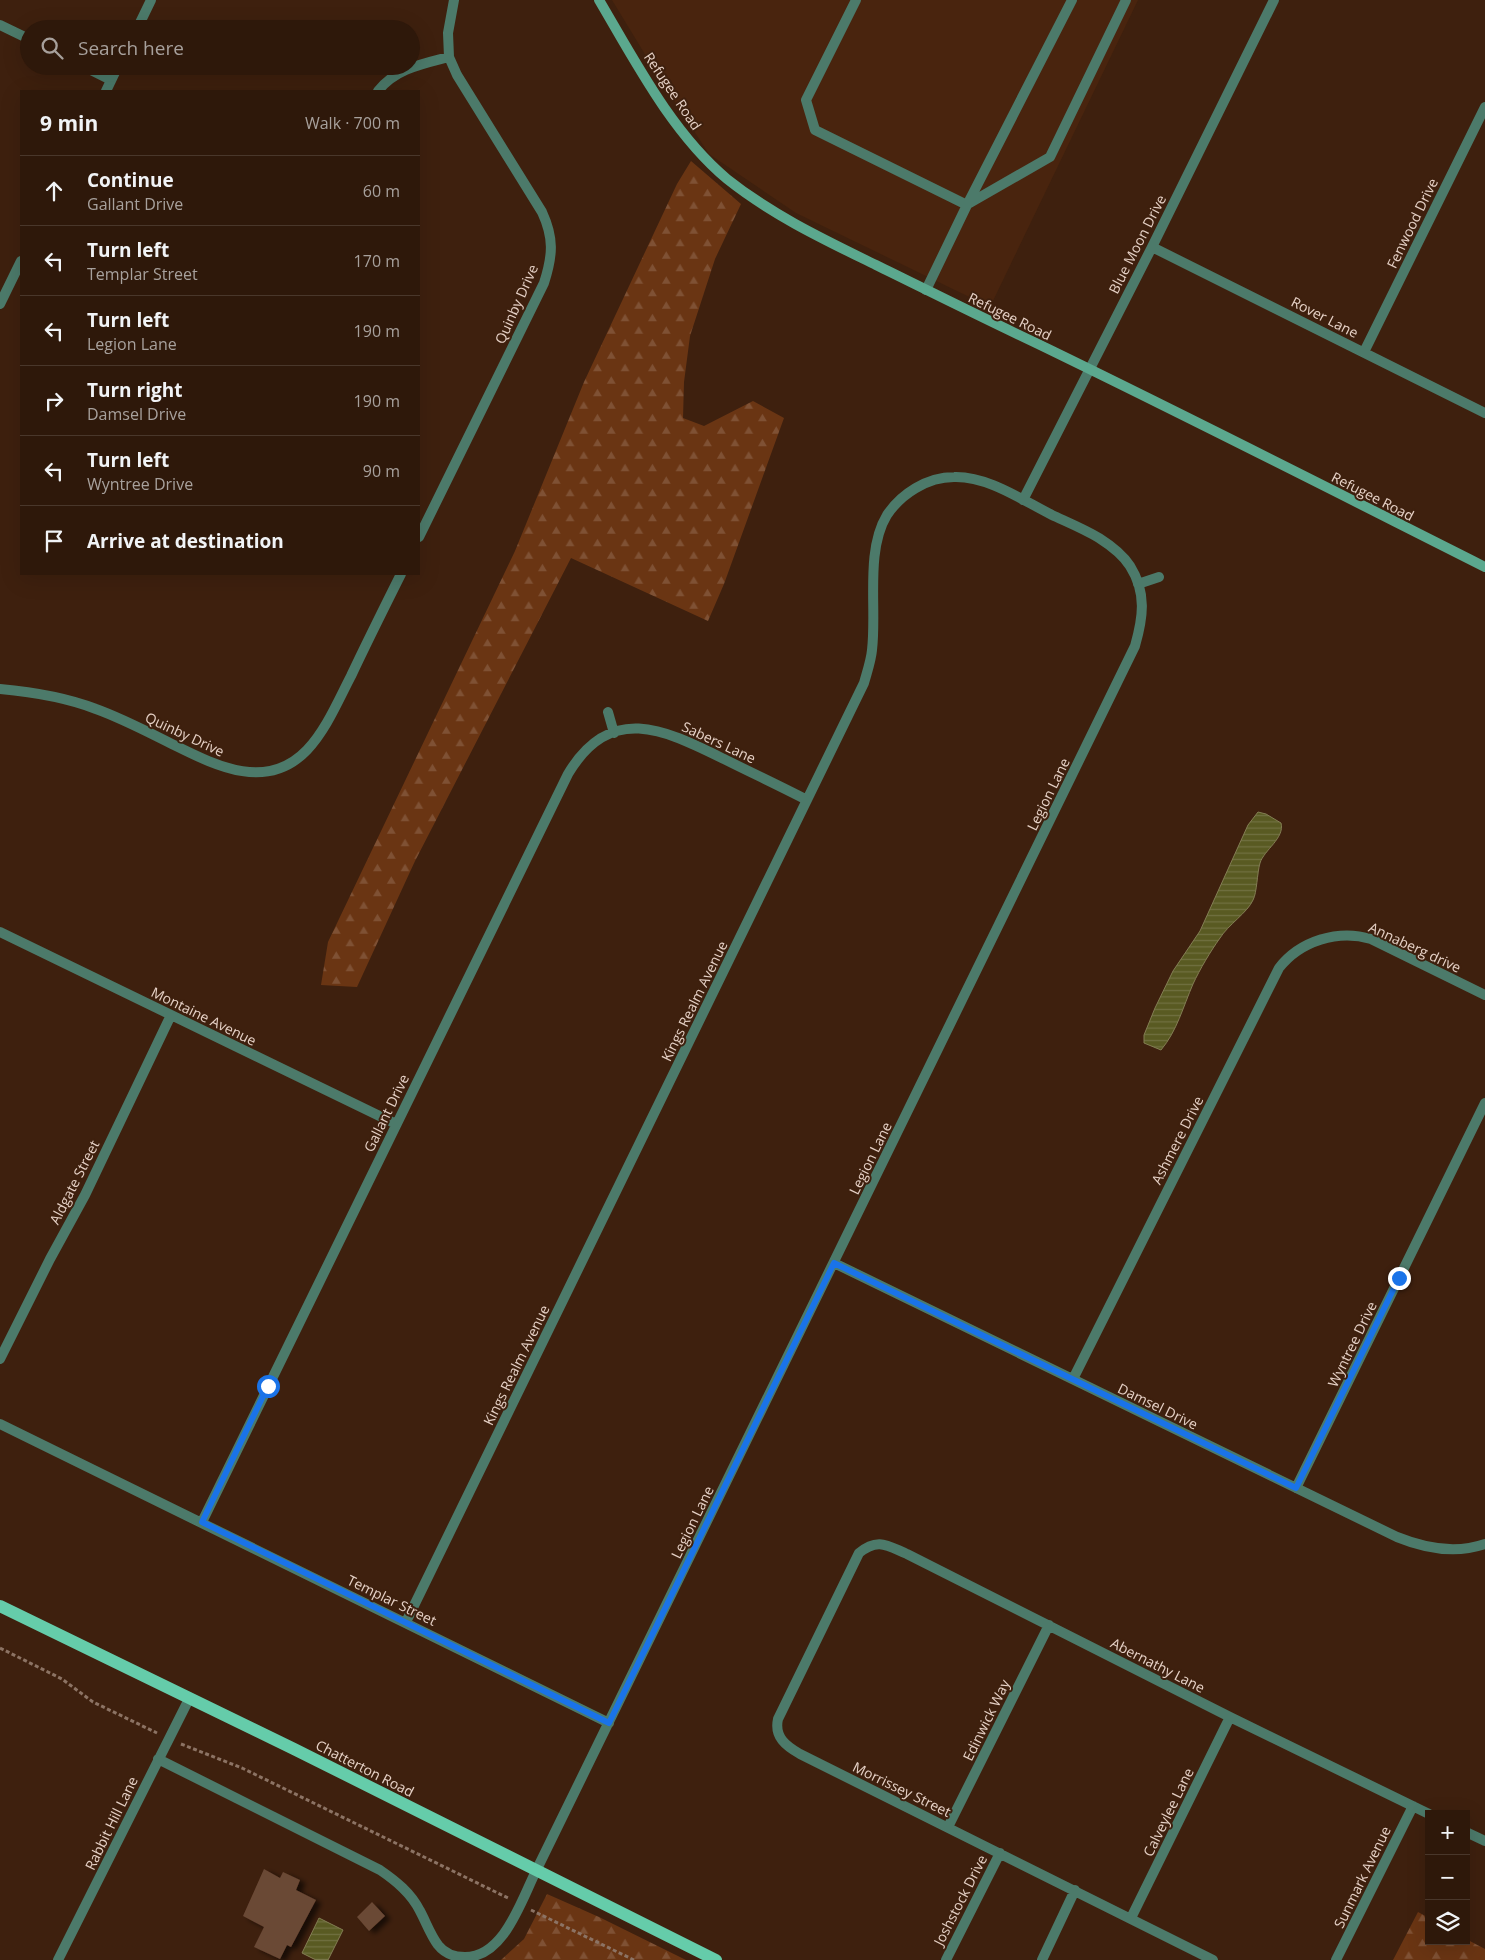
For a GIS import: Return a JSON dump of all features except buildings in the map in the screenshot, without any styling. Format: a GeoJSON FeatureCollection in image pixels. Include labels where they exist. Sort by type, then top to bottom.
{"type":"FeatureCollection","features":[{"type":"Feature","properties":{"kind":"main road","name":"Chatterton Road"},"geometry":{"type":"LineString","coordinates":[[0,1606],[716,1960]]}},
{"type":"Feature","properties":{"kind":"street"},"geometry":{"type":"LineString","coordinates":[[141,20],[151,0]]}},
{"type":"Feature","properties":{"kind":"street","name":"Quinby Drive"},"geometry":{"type":"LineString","coordinates":[[420,535],[544,283],[551,254],[551,239],[542,212],[457,75],[448,57],[448,33],[454,0]]}},
{"type":"Feature","properties":{"kind":"street","name":"Refugee Road"},"geometry":{"type":"LineString","coordinates":[[599,0],[672,118],[704,156],[727,178],[757,200],[811,233],[1089,369],[1485,567]]}},
{"type":"Feature","properties":{"kind":"street"},"geometry":{"type":"LineString","coordinates":[[856,0],[806,100],[815,130],[967,205]]}},
{"type":"Feature","properties":{"kind":"street"},"geometry":{"type":"LineString","coordinates":[[926,290],[967,205],[1072,0]]}},
{"type":"Feature","properties":{"kind":"street"},"geometry":{"type":"LineString","coordinates":[[967,205],[1050,157],[1126,0]]}},
{"type":"Feature","properties":{"kind":"street","name":"Blue Moon Drive"},"geometry":{"type":"LineString","coordinates":[[1023,500],[1274,0]]}},
{"type":"Feature","properties":{"kind":"street"},"geometry":{"type":"LineString","coordinates":[[0,25],[20,35]]}},
{"type":"Feature","properties":{"kind":"street"},"geometry":{"type":"LineString","coordinates":[[420,65],[448,57]]}},
{"type":"Feature","properties":{"kind":"street"},"geometry":{"type":"LineString","coordinates":[[101,75],[111,80]]}},
{"type":"Feature","properties":{"kind":"street"},"geometry":{"type":"LineString","coordinates":[[106,90],[114,75]]}},
{"type":"Feature","properties":{"kind":"street"},"geometry":{"type":"LineString","coordinates":[[379,90],[395,75]]}},
{"type":"Feature","properties":{"kind":"street","name":"Fenwood Drive"},"geometry":{"type":"LineString","coordinates":[[1364,352],[1485,107]]}},
{"type":"Feature","properties":{"kind":"street","name":"Rover Lane"},"geometry":{"type":"LineString","coordinates":[[1152,246],[1485,413]]}},
{"type":"Feature","properties":{"kind":"street"},"geometry":{"type":"LineString","coordinates":[[0,304],[3,290],[20,263]]}},
{"type":"Feature","properties":{"kind":"street","name":"Kings Realm Avenue"},"geometry":{"type":"LineString","coordinates":[[406,1622],[864,683],[872,650],[875,555],[886,517],[898,501],[915,488],[933,480],[953,477],[973,479],[993,485],[1023,500]]}},
{"type":"Feature","properties":{"kind":"street","name":"Legion Lane"},"geometry":{"type":"LineString","coordinates":[[158,1759],[380,1870],[396,1881],[408,1893],[420,1909],[439,1947],[449,1955],[471,1957],[488,1952],[500,1941],[609,1723],[1135,646],[1141,626],[1143,605],[1138,584],[1130,566],[1110,546],[1098,538],[1023,500]]}},
{"type":"Feature","properties":{"kind":"street","name":"Quinby Drive"},"geometry":{"type":"LineString","coordinates":[[0,689],[58,697],[79,702],[124,720],[215,765],[256,773],[271,771],[301,755],[323,728],[400,575]]}},
{"type":"Feature","properties":{"kind":"street"},"geometry":{"type":"LineString","coordinates":[[1138,584],[1159,577]]}},
{"type":"Feature","properties":{"kind":"street"},"geometry":{"type":"LineString","coordinates":[[608,712],[614,733]]}},
{"type":"Feature","properties":{"kind":"street","name":"Sabers Lane"},"geometry":{"type":"LineString","coordinates":[[614,733],[635,728],[646,728],[676,736],[807,800]]}},
{"type":"Feature","properties":{"kind":"street","name":"Gallant Drive"},"geometry":{"type":"LineString","coordinates":[[202,1522],[568,774],[576,760],[587,748],[600,739],[614,733]]}},
{"type":"Feature","properties":{"kind":"street","name":"Montaine Avenue"},"geometry":{"type":"LineString","coordinates":[[0,932],[396,1124]]}},
{"type":"Feature","properties":{"kind":"street","name":"Annaberg drive"},"geometry":{"type":"LineString","coordinates":[[1330,938],[1352,935],[1371,939],[1485,995]]}},
{"type":"Feature","properties":{"kind":"street","name":"Ashmere Drive"},"geometry":{"type":"LineString","coordinates":[[1073,1380],[1279,968],[1298,950],[1317,941],[1330,938]]}},
{"type":"Feature","properties":{"kind":"street","name":"Aldgate Street"},"geometry":{"type":"LineString","coordinates":[[0,1359],[84,1195],[170,1015]]}},
{"type":"Feature","properties":{"kind":"street","name":"Wyntree Drive"},"geometry":{"type":"LineString","coordinates":[[1296,1488],[1485,1104]]}},
{"type":"Feature","properties":{"kind":"street","name":"Damsel Drive"},"geometry":{"type":"LineString","coordinates":[[834,1263],[1396,1537],[1416,1544],[1456,1549],[1481,1546]]}},
{"type":"Feature","properties":{"kind":"street","name":"Templar Street"},"geometry":{"type":"LineString","coordinates":[[0,1424],[609,1723]]}},
{"type":"Feature","properties":{"kind":"street","name":"Abernathy Lane"},"geometry":{"type":"LineString","coordinates":[[874,1544],[886,1545],[907,1554],[1230,1717],[1425,1812]]}},
{"type":"Feature","properties":{"kind":"street","name":"Morrissey Street"},"geometry":{"type":"LineString","coordinates":[[874,1544],[865,1548],[855,1559],[778,1719],[777,1728],[783,1742],[790,1748],[1213,1960]]}},
{"type":"Feature","properties":{"kind":"street","name":"Edinwick Way"},"geometry":{"type":"LineString","coordinates":[[948,1827],[1048,1626]]}},
{"type":"Feature","properties":{"kind":"street","name":"Rabbit Hill Lane"},"geometry":{"type":"LineString","coordinates":[[58,1960],[189,1699]]}},
{"type":"Feature","properties":{"kind":"street","name":"Calveylee Lane"},"geometry":{"type":"LineString","coordinates":[[1131,1918],[1230,1717]]}},
{"type":"Feature","properties":{"kind":"street","name":"Sunmark Avenue"},"geometry":{"type":"LineString","coordinates":[[1336,1960],[1413,1806]]}},
{"type":"Feature","properties":{"kind":"street"},"geometry":{"type":"LineString","coordinates":[[1470,1834],[1485,1841]]}},
{"type":"Feature","properties":{"kind":"street","name":"Joshstock Drive"},"geometry":{"type":"LineString","coordinates":[[946,1960],[1000,1853]]}},
{"type":"Feature","properties":{"kind":"street"},"geometry":{"type":"LineString","coordinates":[[1042,1960],[1075,1890]]}},
{"type":"Feature","properties":{"kind":"path"},"geometry":{"type":"LineString","coordinates":[[0,1648],[62,1679],[93,1702],[169,1739],[242,1768],[634,1960]]}},
{"type":"Feature","properties":{"kind":"shaded area"},"geometry":{"type":"Polygon","coordinates":[[[612,0],[1138,0],[990,307],[796,213],[709,154],[612,0]]]}},
{"type":"Feature","properties":{"kind":"shaded area"},"geometry":{"type":"Polygon","coordinates":[[[1258,812],[1266,814],[1281,823],[1281,828],[1277,839],[1260,863],[1253,900],[1224,933],[1209,955],[1193,984],[1176,1027],[1167,1043],[1161,1050],[1144,1043],[1144,1035],[1173,971],[1200,931],[1248,825],[1258,812]]]}},
{"type":"Feature","properties":{"kind":"shaded area"},"geometry":{"type":"Polygon","coordinates":[[[319,1918],[343,1930],[328,1960],[316,1960],[302,1953],[319,1918]]]}},
{"type":"Feature","properties":{"kind":"green space"},"geometry":{"type":"Polygon","coordinates":[[[691,161],[741,204],[715,259],[690,336],[684,382],[683,418],[704,426],[753,401],[784,418],[724,584],[708,621],[571,558],[415,861],[357,987],[321,985],[328,942],[515,551],[584,382],[677,184],[691,161]]]}},
{"type":"Feature","properties":{"kind":"green space"},"geometry":{"type":"Polygon","coordinates":[[[547,1894],[599,1917],[686,1960],[501,1960],[524,1939],[547,1894]]]}},
{"type":"Feature","properties":{"kind":"green space"},"geometry":{"type":"Polygon","coordinates":[[[1418,1912],[1425,1916],[1425,1945],[1470,1945],[1470,1941],[1485,1949],[1485,1960],[1393,1960],[1418,1912]]]}},
{"type":"Feature","properties":{"kind":"route"},"geometry":{"type":"LineString","coordinates":[[268,1386],[202,1522],[609,1723],[834,1263],[1296,1488],[1399,1278]]}}]}
